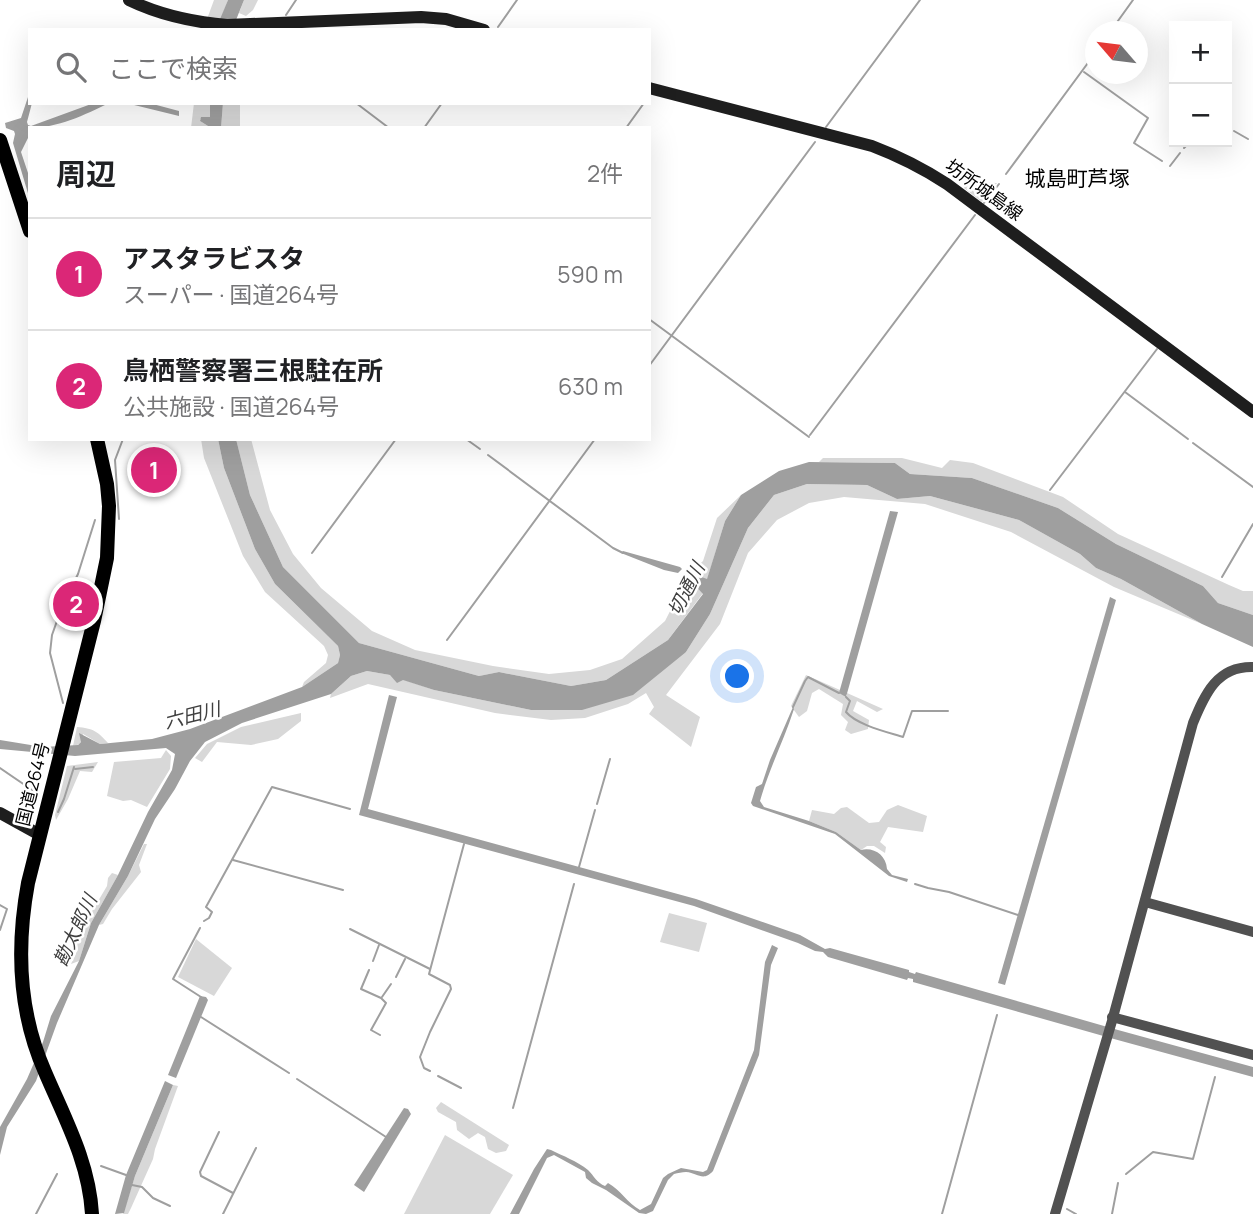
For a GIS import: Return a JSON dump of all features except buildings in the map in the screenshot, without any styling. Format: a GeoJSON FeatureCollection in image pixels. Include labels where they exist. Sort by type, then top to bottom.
{"type":"FeatureCollection","features":[{"type":"Feature","properties":{"kind":"highway"},"geometry":{"type":"LineString","coordinates":[[0,140],[28,224]]}},
{"type":"Feature","properties":{"kind":"highway","name":"国道264号"},"geometry":{"type":"LineString","coordinates":[[92,1214],[81,1157],[45,1073],[30,1030],[22,988],[20,940],[28,883],[94,621],[107,558],[109,506],[97,441]]}},
{"type":"Feature","properties":{"kind":"main road"},"geometry":{"type":"LineString","coordinates":[[129,0],[163,14],[200,23],[260,25],[421,17],[446,19],[477,28]]}},
{"type":"Feature","properties":{"kind":"main road","name":"坊所城島線"},"geometry":{"type":"LineString","coordinates":[[651,89],[872,146],[925,169],[1253,412]]}},
{"type":"Feature","properties":{"kind":"main road"},"geometry":{"type":"LineString","coordinates":[[0,813],[40,835]]}},
{"type":"Feature","properties":{"kind":"street"},"geometry":{"type":"LineString","coordinates":[[1055,1214],[1193,723],[1209,688],[1219,678],[1231,671],[1253,667]]}},
{"type":"Feature","properties":{"kind":"street"},"geometry":{"type":"LineString","coordinates":[[1144,902],[1253,932]]}},
{"type":"Feature","properties":{"kind":"street"},"geometry":{"type":"LineString","coordinates":[[1111,1021],[1253,1055]]}},
{"type":"Feature","properties":{"kind":"shaded area"},"geometry":{"type":"Polygon","coordinates":[[[214,0],[228,0],[218,28],[204,28],[214,0]]]}},
{"type":"Feature","properties":{"kind":"shaded area"},"geometry":{"type":"Polygon","coordinates":[[[228,0],[244,0],[233,28],[218,24],[228,0]]]}},
{"type":"Feature","properties":{"kind":"shaded area"},"geometry":{"type":"Polygon","coordinates":[[[244,0],[258,0],[246,16],[239,13],[244,0]]]}},
{"type":"Feature","properties":{"kind":"shaded area"},"geometry":{"type":"Polygon","coordinates":[[[28,97],[28,105],[31,105],[27,122],[31,126],[28,126],[28,138],[21,152],[28,173],[28,193],[13,143],[15,134],[6,128],[5,123],[21,118],[28,97]]]}},
{"type":"Feature","properties":{"kind":"shaded area"},"geometry":{"type":"Polygon","coordinates":[[[89,105],[105,105],[81,116],[61,123],[31,126],[89,105]]]}},
{"type":"Feature","properties":{"kind":"shaded area"},"geometry":{"type":"Polygon","coordinates":[[[134,105],[156,105],[179,111],[179,116],[134,105]]]}},
{"type":"Feature","properties":{"kind":"shaded area"},"geometry":{"type":"Polygon","coordinates":[[[194,105],[210,105],[210,117],[200,119],[208,126],[191,126],[194,105]]]}},
{"type":"Feature","properties":{"kind":"shaded area"},"geometry":{"type":"Polygon","coordinates":[[[210,105],[223,105],[221,126],[208,126],[200,121],[201,117],[210,117],[210,105]]]}},
{"type":"Feature","properties":{"kind":"shaded area"},"geometry":{"type":"Polygon","coordinates":[[[223,105],[240,105],[240,126],[221,126],[223,105]]]}},
{"type":"Feature","properties":{"kind":"shaded area"},"geometry":{"type":"Polygon","coordinates":[[[965,182],[997,183],[982,202],[964,188],[965,182]]]}},
{"type":"Feature","properties":{"kind":"shaded area"},"geometry":{"type":"Polygon","coordinates":[[[201,441],[218,441],[224,468],[255,549],[275,584],[338,646],[338,663],[302,687],[304,682],[326,663],[328,655],[324,646],[265,592],[243,556],[204,458],[201,441]]]}},
{"type":"Feature","properties":{"kind":"shaded area"},"geometry":{"type":"Polygon","coordinates":[[[218,441],[236,441],[250,495],[283,567],[359,643],[479,676],[499,672],[571,686],[606,680],[668,640],[703,594],[691,577],[696,575],[707,579],[725,521],[741,495],[779,471],[809,462],[895,463],[910,474],[972,478],[1058,508],[1116,544],[1203,586],[1218,603],[1253,615],[1253,647],[1202,624],[1096,568],[1080,554],[1019,520],[930,496],[897,499],[867,485],[807,484],[774,495],[748,528],[710,614],[686,652],[633,695],[582,710],[531,710],[434,690],[403,680],[397,683],[390,675],[367,671],[351,676],[331,694],[242,723],[205,742],[190,761],[155,819],[128,876],[99,925],[57,1023],[36,1081],[7,1127],[0,1155],[0,1127],[27,1079],[51,1016],[79,961],[91,923],[172,770],[175,754],[166,748],[75,756],[0,749],[0,740],[43,747],[78,745],[81,742],[79,733],[100,744],[152,739],[190,729],[302,687],[338,663],[338,646],[275,584],[255,549],[224,468],[218,441]]]}},
{"type":"Feature","properties":{"kind":"shaded area"},"geometry":{"type":"Polygon","coordinates":[[[236,441],[252,441],[270,510],[293,554],[321,588],[372,631],[415,650],[549,674],[590,670],[622,659],[665,621],[689,574],[703,561],[717,518],[741,495],[725,521],[707,580],[696,575],[692,582],[703,593],[668,640],[606,680],[571,686],[499,672],[479,676],[359,643],[283,567],[250,495],[236,441]]]}},
{"type":"Feature","properties":{"kind":"shaded area"},"geometry":{"type":"Polygon","coordinates":[[[823,458],[902,458],[942,468],[950,460],[973,463],[1063,497],[1118,534],[1243,591],[1253,591],[1253,615],[1218,603],[1203,586],[1116,544],[1058,508],[972,478],[910,474],[895,463],[819,462],[823,458]]]}},
{"type":"Feature","properties":{"kind":"shaded area"},"geometry":{"type":"Polygon","coordinates":[[[807,484],[867,485],[897,499],[930,496],[1019,520],[1080,554],[1096,568],[1202,624],[1114,587],[1011,532],[925,504],[844,497],[809,503],[777,520],[748,553],[720,624],[666,695],[700,717],[691,747],[649,714],[654,707],[646,693],[628,704],[585,718],[551,720],[495,713],[368,684],[330,698],[351,676],[367,671],[390,675],[434,690],[531,710],[686,652],[710,614],[748,528],[774,495],[807,484]]]}},
{"type":"Feature","properties":{"kind":"shaded area"},"geometry":{"type":"Polygon","coordinates":[[[890,511],[898,512],[846,697],[839,693],[890,511]]]}},
{"type":"Feature","properties":{"kind":"shaded area"},"geometry":{"type":"Polygon","coordinates":[[[623,551],[682,569],[678,573],[664,570],[621,553],[623,551]]]}},
{"type":"Feature","properties":{"kind":"shaded area"},"geometry":{"type":"Polygon","coordinates":[[[1110,597],[1116,600],[1005,985],[998,983],[1110,597]]]}},
{"type":"Feature","properties":{"kind":"shaded area"},"geometry":{"type":"Polygon","coordinates":[[[806,675],[840,690],[840,693],[847,696],[847,693],[883,709],[877,712],[857,701],[853,711],[869,720],[868,729],[851,734],[845,730],[848,722],[841,715],[843,704],[819,689],[812,693],[807,711],[799,717],[791,706],[806,675]]]}},
{"type":"Feature","properties":{"kind":"shaded area"},"geometry":{"type":"Polygon","coordinates":[[[389,695],[397,697],[368,809],[696,899],[800,935],[825,949],[830,948],[1253,1067],[1253,1077],[828,957],[823,952],[694,906],[359,815],[389,695]]]}},
{"type":"Feature","properties":{"kind":"shaded area"},"geometry":{"type":"Polygon","coordinates":[[[793,707],[760,801],[764,807],[836,832],[861,850],[875,851],[882,856],[892,875],[908,879],[907,882],[889,876],[835,834],[753,806],[751,803],[756,787],[762,784],[793,707]]]}},
{"type":"Feature","properties":{"kind":"shaded area"},"geometry":{"type":"Polygon","coordinates":[[[301,713],[301,721],[278,739],[251,745],[217,742],[202,762],[195,758],[207,744],[241,727],[301,713]]]}},
{"type":"Feature","properties":{"kind":"shaded area"},"geometry":{"type":"Polygon","coordinates":[[[77,727],[95,731],[108,743],[100,744],[83,734],[81,742],[73,746],[77,727]]]}},
{"type":"Feature","properties":{"kind":"shaded area"},"geometry":{"type":"Polygon","coordinates":[[[166,750],[171,756],[170,769],[147,807],[131,800],[123,801],[107,796],[114,762],[161,758],[166,750]]]}},
{"type":"Feature","properties":{"kind":"shaded area"},"geometry":{"type":"Polygon","coordinates":[[[98,762],[92,772],[80,771],[56,820],[67,766],[98,762]]]}},
{"type":"Feature","properties":{"kind":"shaded area"},"geometry":{"type":"Polygon","coordinates":[[[898,805],[927,816],[923,832],[888,827],[880,842],[886,847],[885,853],[874,846],[861,850],[836,832],[809,821],[812,810],[834,814],[847,807],[869,823],[879,822],[887,810],[898,805]]]}},
{"type":"Feature","properties":{"kind":"shaded area"},"geometry":{"type":"Polygon","coordinates":[[[144,844],[147,844],[139,865],[141,872],[103,924],[99,925],[128,876],[144,844]]]}},
{"type":"Feature","properties":{"kind":"shaded area"},"geometry":{"type":"Polygon","coordinates":[[[112,873],[118,875],[91,923],[79,961],[71,964],[78,949],[75,940],[112,873]]]}},
{"type":"Feature","properties":{"kind":"shaded area"},"geometry":{"type":"Polygon","coordinates":[[[669,913],[707,923],[699,952],[660,942],[669,913]]]}},
{"type":"Feature","properties":{"kind":"shaded area"},"geometry":{"type":"Polygon","coordinates":[[[196,939],[232,968],[214,996],[178,977],[196,939]]]}},
{"type":"Feature","properties":{"kind":"shaded area"},"geometry":{"type":"Polygon","coordinates":[[[772,945],[778,948],[771,965],[759,1055],[713,1171],[706,1176],[686,1172],[674,1174],[668,1180],[653,1211],[646,1214],[639,1213],[592,1183],[586,1178],[585,1172],[554,1155],[547,1158],[519,1214],[510,1214],[547,1149],[584,1167],[605,1186],[608,1183],[613,1186],[640,1210],[651,1204],[663,1178],[668,1174],[681,1168],[703,1172],[707,1170],[754,1050],[765,962],[772,945]]]}},
{"type":"Feature","properties":{"kind":"shaded area"},"geometry":{"type":"Polygon","coordinates":[[[200,996],[208,1000],[176,1078],[168,1075],[200,996]]]}},
{"type":"Feature","properties":{"kind":"shaded area"},"geometry":{"type":"Polygon","coordinates":[[[165,1081],[173,1085],[135,1176],[124,1213],[115,1214],[126,1175],[165,1081]]]}},
{"type":"Feature","properties":{"kind":"shaded area"},"geometry":{"type":"Polygon","coordinates":[[[173,1085],[178,1086],[153,1159],[128,1214],[123,1214],[135,1176],[173,1085]]]}},
{"type":"Feature","properties":{"kind":"shaded area"},"geometry":{"type":"Polygon","coordinates":[[[441,1102],[509,1145],[506,1151],[496,1153],[488,1149],[485,1137],[478,1133],[469,1139],[457,1130],[456,1122],[438,1112],[436,1108],[441,1102]]]}},
{"type":"Feature","properties":{"kind":"shaded area"},"geometry":{"type":"Polygon","coordinates":[[[404,1108],[411,1114],[364,1192],[354,1185],[404,1108]]]}},
{"type":"Feature","properties":{"kind":"shaded area"},"geometry":{"type":"Polygon","coordinates":[[[445,1135],[513,1175],[490,1214],[404,1214],[445,1135]]]}},
{"type":"Feature","properties":{"kind":"waterway"},"geometry":{"type":"LineString","coordinates":[[286,15],[296,0]]}},
{"type":"Feature","properties":{"kind":"waterway"},"geometry":{"type":"LineString","coordinates":[[498,27],[517,0]]}},
{"type":"Feature","properties":{"kind":"waterway"},"geometry":{"type":"LineString","coordinates":[[826,127],[920,0]]}},
{"type":"Feature","properties":{"kind":"waterway"},"geometry":{"type":"LineString","coordinates":[[1118,21],[1133,0]]}},
{"type":"Feature","properties":{"kind":"waterway"},"geometry":{"type":"LineString","coordinates":[[1006,174],[1085,67]]}},
{"type":"Feature","properties":{"kind":"waterway"},"geometry":{"type":"LineString","coordinates":[[1084,72],[1148,118],[1134,143],[1162,161]]}},
{"type":"Feature","properties":{"kind":"waterway"},"geometry":{"type":"LineString","coordinates":[[359,105],[386,126]]}},
{"type":"Feature","properties":{"kind":"waterway"},"geometry":{"type":"LineString","coordinates":[[425,126],[441,105]]}},
{"type":"Feature","properties":{"kind":"waterway"},"geometry":{"type":"LineString","coordinates":[[627,126],[643,105]]}},
{"type":"Feature","properties":{"kind":"waterway"},"geometry":{"type":"LineString","coordinates":[[1234,131],[1248,139]]}},
{"type":"Feature","properties":{"kind":"waterway"},"geometry":{"type":"LineString","coordinates":[[651,363],[815,142]]}},
{"type":"Feature","properties":{"kind":"waterway"},"geometry":{"type":"LineString","coordinates":[[1170,166],[1180,153]]}},
{"type":"Feature","properties":{"kind":"waterway"},"geometry":{"type":"LineString","coordinates":[[984,203],[999,184]]}},
{"type":"Feature","properties":{"kind":"waterway"},"geometry":{"type":"LineString","coordinates":[[810,435],[975,215]]}},
{"type":"Feature","properties":{"kind":"waterway"},"geometry":{"type":"LineString","coordinates":[[651,320],[809,437]]}},
{"type":"Feature","properties":{"kind":"waterway"},"geometry":{"type":"LineString","coordinates":[[1050,490],[1157,349]]}},
{"type":"Feature","properties":{"kind":"waterway"},"geometry":{"type":"LineString","coordinates":[[1125,392],[1188,439]]}},
{"type":"Feature","properties":{"kind":"waterway"},"geometry":{"type":"LineString","coordinates":[[119,519],[115,460],[122,441]]}},
{"type":"Feature","properties":{"kind":"waterway"},"geometry":{"type":"LineString","coordinates":[[312,553],[395,441]]}},
{"type":"Feature","properties":{"kind":"waterway"},"geometry":{"type":"LineString","coordinates":[[469,441],[480,449]]}},
{"type":"Feature","properties":{"kind":"waterway"},"geometry":{"type":"LineString","coordinates":[[447,640],[594,441]]}},
{"type":"Feature","properties":{"kind":"waterway"},"geometry":{"type":"LineString","coordinates":[[1193,443],[1253,487]]}},
{"type":"Feature","properties":{"kind":"waterway"},"geometry":{"type":"LineString","coordinates":[[488,455],[623,553]]}},
{"type":"Feature","properties":{"kind":"waterway"},"geometry":{"type":"LineString","coordinates":[[63,703],[50,653],[52,635],[78,574],[95,520]]}},
{"type":"Feature","properties":{"kind":"waterway"},"geometry":{"type":"LineString","coordinates":[[1222,577],[1253,524]]}},
{"type":"Feature","properties":{"kind":"waterway"},"geometry":{"type":"LineString","coordinates":[[793,707],[808,677],[839,693]]}},
{"type":"Feature","properties":{"kind":"waterway"},"geometry":{"type":"LineString","coordinates":[[846,697],[850,701],[846,712],[851,717],[873,728],[903,737],[912,711],[948,711]]}},
{"type":"Feature","properties":{"kind":"waterway"},"geometry":{"type":"LineString","coordinates":[[597,804],[610,759]]}},
{"type":"Feature","properties":{"kind":"waterway"},"geometry":{"type":"LineString","coordinates":[[58,812],[74,767]]}},
{"type":"Feature","properties":{"kind":"waterway"},"geometry":{"type":"LineString","coordinates":[[75,769],[93,767]]}},
{"type":"Feature","properties":{"kind":"waterway"},"geometry":{"type":"LineString","coordinates":[[0,768],[38,794]]}},
{"type":"Feature","properties":{"kind":"waterway"},"geometry":{"type":"LineString","coordinates":[[204,921],[212,912],[206,907],[272,787],[350,809]]}},
{"type":"Feature","properties":{"kind":"waterway"},"geometry":{"type":"LineString","coordinates":[[579,867],[595,810]]}},
{"type":"Feature","properties":{"kind":"waterway"},"geometry":{"type":"LineString","coordinates":[[430,1071],[424,1068],[420,1057],[451,989],[450,985],[429,974],[464,844]]}},
{"type":"Feature","properties":{"kind":"waterway"},"geometry":{"type":"LineString","coordinates":[[233,860],[343,890]]}},
{"type":"Feature","properties":{"kind":"waterway"},"geometry":{"type":"LineString","coordinates":[[513,1108],[574,884]]}},
{"type":"Feature","properties":{"kind":"waterway"},"geometry":{"type":"LineString","coordinates":[[915,884],[949,892],[1018,915]]}},
{"type":"Feature","properties":{"kind":"waterway"},"geometry":{"type":"LineString","coordinates":[[0,905],[7,909],[0,930]]}},
{"type":"Feature","properties":{"kind":"waterway"},"geometry":{"type":"LineString","coordinates":[[200,928],[173,979],[201,997]]}},
{"type":"Feature","properties":{"kind":"waterway"},"geometry":{"type":"LineString","coordinates":[[350,929],[430,969]]}},
{"type":"Feature","properties":{"kind":"waterway"},"geometry":{"type":"LineString","coordinates":[[373,961],[379,945]]}},
{"type":"Feature","properties":{"kind":"waterway"},"geometry":{"type":"LineString","coordinates":[[396,977],[405,959]]}},
{"type":"Feature","properties":{"kind":"waterway"},"geometry":{"type":"LineString","coordinates":[[369,970],[361,989],[386,1003],[371,1030],[380,1035]]}},
{"type":"Feature","properties":{"kind":"waterway"},"geometry":{"type":"LineString","coordinates":[[382,997],[391,984]]}},
{"type":"Feature","properties":{"kind":"waterway"},"geometry":{"type":"LineString","coordinates":[[942,1214],[997,1015]]}},
{"type":"Feature","properties":{"kind":"waterway"},"geometry":{"type":"LineString","coordinates":[[201,1017],[289,1073]]}},
{"type":"Feature","properties":{"kind":"waterway"},"geometry":{"type":"LineString","coordinates":[[438,1076],[461,1088]]}},
{"type":"Feature","properties":{"kind":"waterway"},"geometry":{"type":"LineString","coordinates":[[1126,1174],[1153,1152],[1193,1159],[1215,1077]]}},
{"type":"Feature","properties":{"kind":"waterway"},"geometry":{"type":"LineString","coordinates":[[297,1079],[386,1137]]}},
{"type":"Feature","properties":{"kind":"waterway"},"geometry":{"type":"LineString","coordinates":[[219,1132],[200,1172],[201,1176],[233,1193]]}},
{"type":"Feature","properties":{"kind":"waterway"},"geometry":{"type":"LineString","coordinates":[[223,1214],[256,1148]]}},
{"type":"Feature","properties":{"kind":"waterway"},"geometry":{"type":"LineString","coordinates":[[101,1166],[126,1175]]}},
{"type":"Feature","properties":{"kind":"waterway"},"geometry":{"type":"LineString","coordinates":[[36,1214],[57,1174]]}},
{"type":"Feature","properties":{"kind":"waterway"},"geometry":{"type":"LineString","coordinates":[[1112,1214],[1118,1183]]}},
{"type":"Feature","properties":{"kind":"waterway"},"geometry":{"type":"LineString","coordinates":[[132,1185],[142,1187],[153,1198],[170,1206]]}},
{"type":"Feature","properties":{"kind":"waterway"},"geometry":{"type":"LineString","coordinates":[[1067,1209],[1076,1214]]}},
{"type":"Feature","properties":{"kind":"place","name":"アスタラビスタ"},"geometry":{"type":"Point","coordinates":[154,470]}},
{"type":"Feature","properties":{"kind":"place","name":"鳥栖警察署三根駐在所"},"geometry":{"type":"Point","coordinates":[76,604]}},
{"type":"Feature","properties":{"kind":"district","name":"城島町芦塚"},"geometry":{"type":"Point","coordinates":[1077,179]}},
{"type":"Feature","properties":{"kind":"water label","name":"切通川"},"geometry":{"type":"Point","coordinates":[686,589]}},
{"type":"Feature","properties":{"kind":"water label","name":"六田川"},"geometry":{"type":"Point","coordinates":[192,715]}},
{"type":"Feature","properties":{"kind":"water label","name":"勘太郎川"},"geometry":{"type":"Point","coordinates":[75,930]}}]}
